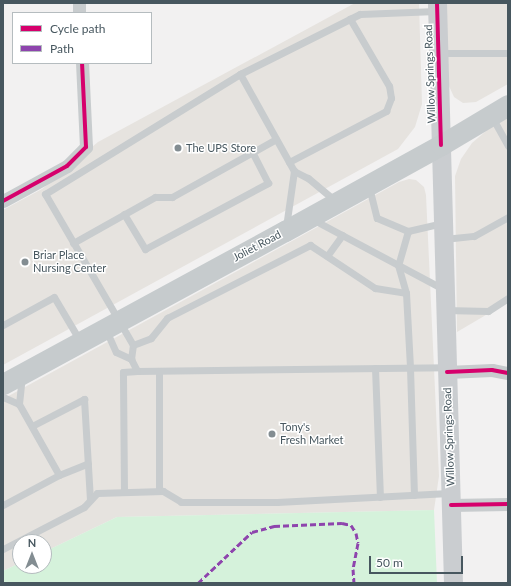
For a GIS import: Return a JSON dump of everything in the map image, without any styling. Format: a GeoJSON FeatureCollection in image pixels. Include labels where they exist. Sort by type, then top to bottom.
{"type":"FeatureCollection","features":[{"type":"Feature","properties":{"kind":"main road","name":"Willow Springs Road"},"geometry":{"type":"LineString","coordinates":[[437,7],[453,583]]}},
{"type":"Feature","properties":{"kind":"main road","name":"Joliet Road"},"geometry":{"type":"LineString","coordinates":[[3,384],[441,145],[499,110]]}},
{"type":"Feature","properties":{"kind":"street"},"geometry":{"type":"LineString","coordinates":[[3,201],[67,166],[86,147],[82,64]]}},
{"type":"Feature","properties":{"kind":"street"},"geometry":{"type":"LineString","coordinates":[[447,370],[492,370],[508,373]]}},
{"type":"Feature","properties":{"kind":"street"},"geometry":{"type":"LineString","coordinates":[[451,499],[508,504]]}},
{"type":"Feature","properties":{"kind":"lane"},"geometry":{"type":"LineString","coordinates":[[131,359],[116,352],[112,325],[73,243],[45,194],[240,74],[360,14],[437,7]]}},
{"type":"Feature","properties":{"kind":"lane"},"geometry":{"type":"LineString","coordinates":[[289,162],[386,111],[391,98],[389,86],[350,19]]}},
{"type":"Feature","properties":{"kind":"lane"},"geometry":{"type":"LineString","coordinates":[[438,53],[508,53]]}},
{"type":"Feature","properties":{"kind":"lane"},"geometry":{"type":"LineString","coordinates":[[240,74],[294,171],[294,182],[285,231]]}},
{"type":"Feature","properties":{"kind":"lane"},"geometry":{"type":"LineString","coordinates":[[499,110],[508,146]]}},
{"type":"Feature","properties":{"kind":"lane"},"geometry":{"type":"LineString","coordinates":[[73,243],[155,197],[172,197],[276,139]]}},
{"type":"Feature","properties":{"kind":"lane"},"geometry":{"type":"LineString","coordinates":[[124,214],[145,249],[268,183],[252,152]]}},
{"type":"Feature","properties":{"kind":"lane"},"geometry":{"type":"LineString","coordinates":[[294,171],[308,178],[337,202]]}},
{"type":"Feature","properties":{"kind":"lane"},"geometry":{"type":"LineString","coordinates":[[368,185],[377,218],[408,231],[443,231],[474,236],[508,217]]}},
{"type":"Feature","properties":{"kind":"lane"},"geometry":{"type":"LineString","coordinates":[[309,217],[445,290]]}},
{"type":"Feature","properties":{"kind":"lane"},"geometry":{"type":"LineString","coordinates":[[408,231],[398,265],[406,293],[414,495]]}},
{"type":"Feature","properties":{"kind":"lane"},"geometry":{"type":"LineString","coordinates":[[327,256],[342,235]]}},
{"type":"Feature","properties":{"kind":"lane"},"geometry":{"type":"LineString","coordinates":[[132,345],[151,338],[167,318],[310,244],[375,288],[406,293]]}},
{"type":"Feature","properties":{"kind":"lane"},"geometry":{"type":"LineString","coordinates":[[3,325],[54,297],[80,342]]}},
{"type":"Feature","properties":{"kind":"lane"},"geometry":{"type":"LineString","coordinates":[[445,310],[488,310],[508,298]]}},
{"type":"Feature","properties":{"kind":"lane"},"geometry":{"type":"LineString","coordinates":[[112,325],[132,345],[131,359],[137,371]]}},
{"type":"Feature","properties":{"kind":"lane"},"geometry":{"type":"LineString","coordinates":[[375,368],[380,497]]}},
{"type":"Feature","properties":{"kind":"lane"},"geometry":{"type":"LineString","coordinates":[[124,492],[123,372],[375,368],[447,370]]}},
{"type":"Feature","properties":{"kind":"lane"},"geometry":{"type":"LineString","coordinates":[[159,371],[159,491]]}},
{"type":"Feature","properties":{"kind":"lane"},"geometry":{"type":"LineString","coordinates":[[19,404],[23,373]]}},
{"type":"Feature","properties":{"kind":"lane"},"geometry":{"type":"LineString","coordinates":[[3,397],[19,404],[59,475]]}},
{"type":"Feature","properties":{"kind":"lane"},"geometry":{"type":"LineString","coordinates":[[32,426],[84,399],[90,500]]}},
{"type":"Feature","properties":{"kind":"lane"},"geometry":{"type":"LineString","coordinates":[[3,504],[59,475],[88,463]]}},
{"type":"Feature","properties":{"kind":"lane"},"geometry":{"type":"LineString","coordinates":[[3,549],[84,507],[97,493],[163,491],[180,502],[277,502],[414,495],[451,499]]}},
{"type":"Feature","properties":{"kind":"shaded area"},"geometry":{"type":"Polygon","coordinates":[[[355,3],[419,3],[422,104],[415,127],[398,149],[3,365],[3,210],[42,189],[98,142],[355,3]]]}},
{"type":"Feature","properties":{"kind":"shaded area"},"geometry":{"type":"Polygon","coordinates":[[[445,3],[508,3],[508,84],[476,102],[463,103],[454,97],[449,86],[445,3]]]}},
{"type":"Feature","properties":{"kind":"shaded area"},"geometry":{"type":"Polygon","coordinates":[[[508,116],[508,302],[457,332],[455,176],[461,159],[472,143],[493,125],[508,116]]]}},
{"type":"Feature","properties":{"kind":"shaded area"},"geometry":{"type":"Polygon","coordinates":[[[409,179],[416,180],[424,187],[426,195],[439,476],[434,510],[117,517],[52,548],[52,534],[12,534],[12,567],[3,571],[3,399],[399,182],[409,179]]]}},
{"type":"Feature","properties":{"kind":"green space"},"geometry":{"type":"Polygon","coordinates":[[[434,510],[437,583],[3,583],[3,571],[12,567],[12,574],[52,574],[52,548],[117,517],[434,510]]]}},
{"type":"Feature","properties":{"kind":"marked path"},"geometry":{"type":"LineString","coordinates":[[198,583],[252,532],[274,526],[342,523],[351,525],[356,533],[358,543],[353,569],[354,583]]}},
{"type":"Feature","properties":{"kind":"cycle path"},"geometry":{"type":"LineString","coordinates":[[437,3],[441,145]]}},
{"type":"Feature","properties":{"kind":"cycle path"},"geometry":{"type":"LineString","coordinates":[[3,201],[67,166],[86,147],[82,64]]}},
{"type":"Feature","properties":{"kind":"cycle path"},"geometry":{"type":"LineString","coordinates":[[447,372],[492,370],[508,373]]}},
{"type":"Feature","properties":{"kind":"cycle path"},"geometry":{"type":"LineString","coordinates":[[451,505],[508,504]]}},
{"type":"Feature","properties":{"kind":"place","name":"The UPS Store"},"geometry":{"type":"Point","coordinates":[178,148]}},
{"type":"Feature","properties":{"kind":"place","name":"Briar Place Nursing Center"},"geometry":{"type":"Point","coordinates":[25,262]}},
{"type":"Feature","properties":{"kind":"place","name":"Tony's Fresh Market"},"geometry":{"type":"Point","coordinates":[272,434]}}]}
